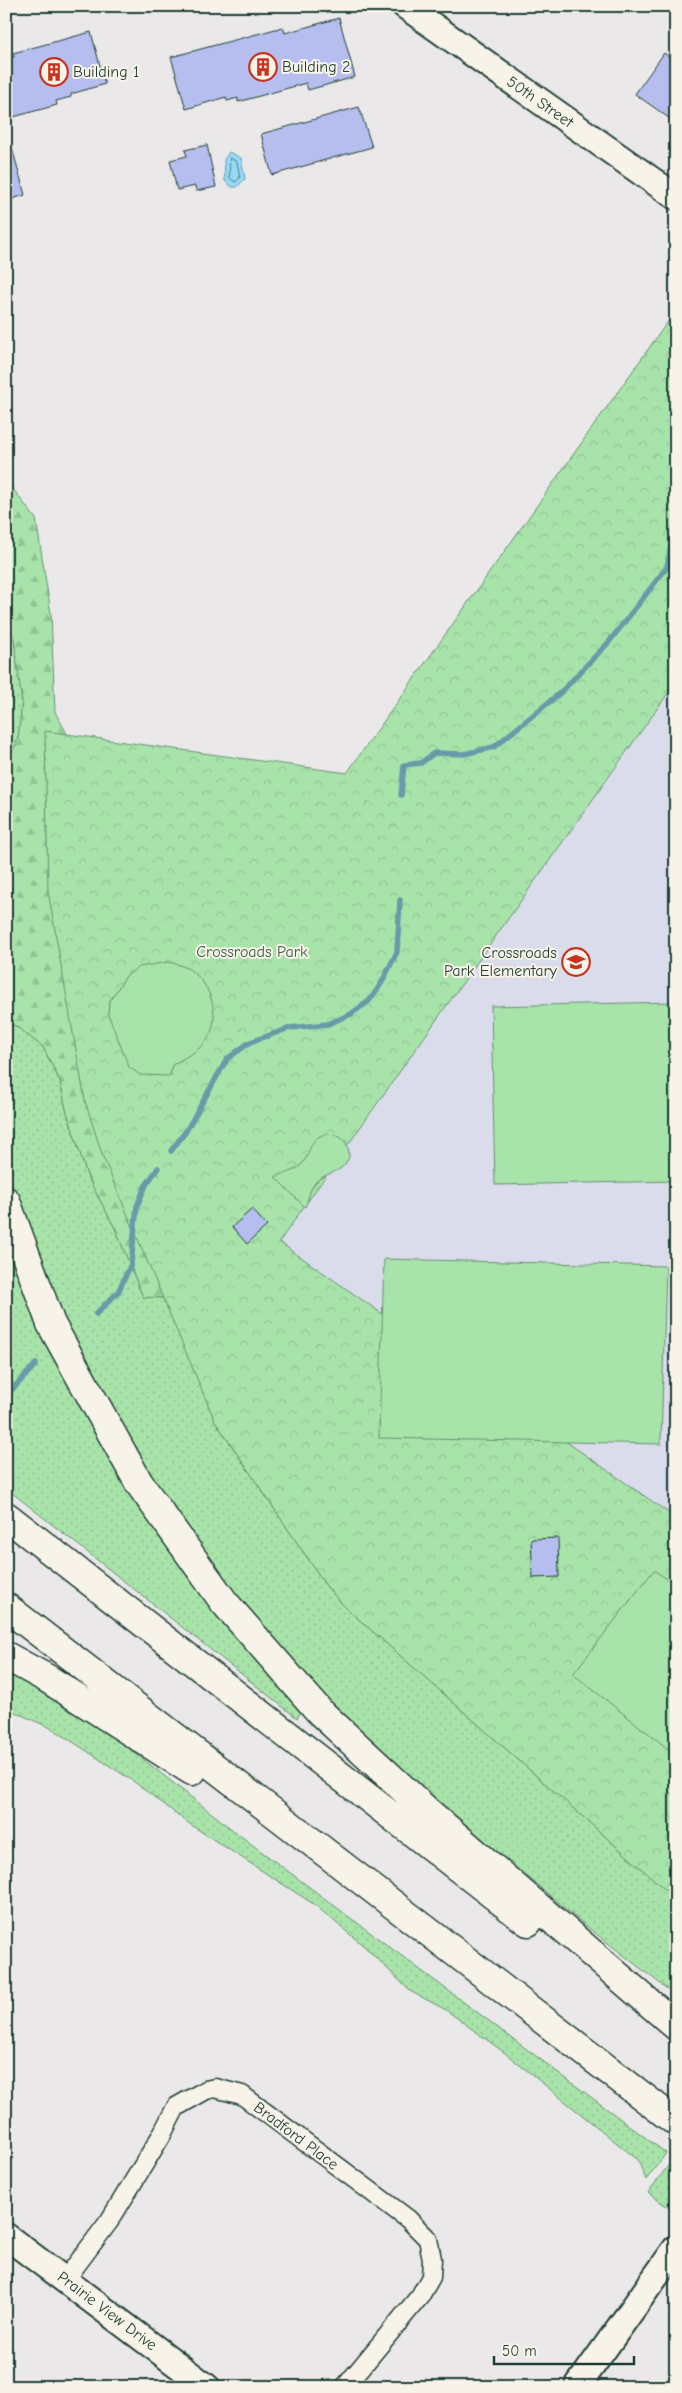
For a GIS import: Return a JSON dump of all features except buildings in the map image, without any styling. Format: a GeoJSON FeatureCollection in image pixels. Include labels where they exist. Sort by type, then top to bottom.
{"type":"FeatureCollection","features":[{"type":"Feature","properties":{"kind":"highway"},"geometry":{"type":"LineString","coordinates":[[6,1200],[51,1324],[139,1483],[224,1602],[320,1712],[426,1810],[676,2026]]}},
{"type":"Feature","properties":{"kind":"highway"},"geometry":{"type":"LineString","coordinates":[[6,1516],[532,1925],[676,2032]]}},
{"type":"Feature","properties":{"kind":"highway"},"geometry":{"type":"LineString","coordinates":[[6,1607],[340,1866],[676,2122]]}},
{"type":"Feature","properties":{"kind":"highway"},"geometry":{"type":"LineString","coordinates":[[6,1656],[48,1679],[340,1866]]}},
{"type":"Feature","properties":{"kind":"main road","name":"50th Street"},"geometry":{"type":"LineString","coordinates":[[405,6],[676,197]]}},
{"type":"Feature","properties":{"kind":"main road","name":"Prairie View Drive"},"geometry":{"type":"LineString","coordinates":[[6,2236],[207,2387]]}},
{"type":"Feature","properties":{"kind":"main road"},"geometry":{"type":"LineString","coordinates":[[577,2387],[676,2248]]}},
{"type":"Feature","properties":{"kind":"street","name":"Bradford Place"},"geometry":{"type":"LineString","coordinates":[[65,2280],[110,2220],[161,2136],[176,2107],[206,2090],[215,2088],[242,2095],[408,2219],[428,2239],[432,2258],[431,2277],[420,2296],[346,2387]]}},
{"type":"Feature","properties":{"kind":"shaded area","name":"Crossroads Park Elementary"},"geometry":{"type":"Polygon","coordinates":[[[676,682],[676,1518],[279,1243],[676,682]]]}},
{"type":"Feature","properties":{"kind":"green space","name":"Crossroads Park"},"geometry":{"type":"Polygon","coordinates":[[[676,310],[676,682],[279,1242],[676,1518],[676,1899],[345,1607],[327,1587],[215,1421],[103,1157],[85,1101],[48,891],[45,731],[347,773],[676,310]]]}},
{"type":"Feature","properties":{"kind":"green space"},"geometry":{"type":"Polygon","coordinates":[[[6,480],[36,519],[51,614],[55,712],[88,772],[164,1298],[143,1297],[115,1228],[88,1178],[66,1109],[60,1081],[43,1047],[16,1026],[6,1023],[6,767],[18,739],[22,702],[14,639],[6,607],[6,480]]]}},
{"type":"Feature","properties":{"kind":"green space"},"geometry":{"type":"Polygon","coordinates":[[[6,607],[17,655],[21,706],[17,742],[6,767],[6,607]]]}},
{"type":"Feature","properties":{"kind":"green space"},"geometry":{"type":"Polygon","coordinates":[[[168,962],[193,972],[206,988],[211,997],[213,1007],[214,1018],[212,1028],[209,1038],[202,1046],[172,1065],[170,1076],[140,1075],[129,1067],[108,1014],[109,1002],[126,976],[139,967],[168,962]]]}},
{"type":"Feature","properties":{"kind":"green space"},"geometry":{"type":"Polygon","coordinates":[[[676,1002],[676,1181],[495,1185],[491,1006],[676,1002]]]}},
{"type":"Feature","properties":{"kind":"green space"},"geometry":{"type":"Polygon","coordinates":[[[6,1023],[16,1026],[43,1047],[60,1081],[66,1109],[88,1178],[115,1228],[143,1297],[164,1298],[215,1421],[327,1587],[345,1607],[676,1899],[676,1996],[581,1922],[527,1876],[522,1881],[418,1792],[271,1644],[138,1463],[47,1287],[6,1176],[6,1023]]]}},
{"type":"Feature","properties":{"kind":"green space"},"geometry":{"type":"Polygon","coordinates":[[[325,1134],[340,1137],[348,1147],[349,1157],[343,1167],[320,1178],[316,1182],[310,1191],[305,1207],[275,1177],[292,1171],[301,1165],[312,1143],[325,1134]]]}},
{"type":"Feature","properties":{"kind":"green space"},"geometry":{"type":"Polygon","coordinates":[[[6,1243],[37,1312],[120,1474],[160,1537],[204,1597],[302,1710],[297,1718],[6,1488],[6,1243]]]}},
{"type":"Feature","properties":{"kind":"green space"},"geometry":{"type":"Polygon","coordinates":[[[384,1259],[666,1266],[661,1444],[379,1438],[384,1259]]]}},
{"type":"Feature","properties":{"kind":"green space"},"geometry":{"type":"Polygon","coordinates":[[[654,1570],[676,1586],[676,1755],[573,1674],[654,1570]]]}},
{"type":"Feature","properties":{"kind":"green space"},"geometry":{"type":"Polygon","coordinates":[[[6,1671],[116,1738],[238,1834],[666,2153],[646,2180],[638,2160],[505,2053],[446,2010],[410,1991],[365,1947],[315,1905],[191,1825],[133,1781],[53,1729],[6,1708],[6,1671]]]}},
{"type":"Feature","properties":{"kind":"green space"},"geometry":{"type":"Polygon","coordinates":[[[673,2159],[676,2161],[676,2205],[672,2210],[648,2193],[673,2159]]]}},
{"type":"Feature","properties":{"kind":"water"},"geometry":{"type":"Polygon","coordinates":[[[229,152],[241,158],[245,179],[237,187],[232,187],[225,181],[224,160],[229,152]]]}},
{"type":"Feature","properties":{"kind":"waterway"},"geometry":{"type":"LineString","coordinates":[[401,795],[404,765],[421,763],[434,753],[464,754],[494,747],[560,693],[609,642],[667,567],[676,518]]}},
{"type":"Feature","properties":{"kind":"waterway"},"geometry":{"type":"LineString","coordinates":[[171,1151],[186,1131],[227,1059],[250,1042],[290,1028],[328,1024],[351,1014],[369,1001],[381,984],[397,952],[400,900]]}},
{"type":"Feature","properties":{"kind":"waterway"},"geometry":{"type":"LineString","coordinates":[[96,1314],[118,1292],[131,1264],[137,1206],[146,1185],[158,1168]]}},
{"type":"Feature","properties":{"kind":"waterway"},"geometry":{"type":"LineString","coordinates":[[6,1396],[36,1364]]}},
{"type":"Feature","properties":{"kind":"place","name":"Building 2"},"geometry":{"type":"Point","coordinates":[263,67]}},
{"type":"Feature","properties":{"kind":"place","name":"Building 1"},"geometry":{"type":"Point","coordinates":[54,72]}},
{"type":"Feature","properties":{"kind":"place","name":"Crossroads Park Elementary"},"geometry":{"type":"Point","coordinates":[576,962]}}]}
